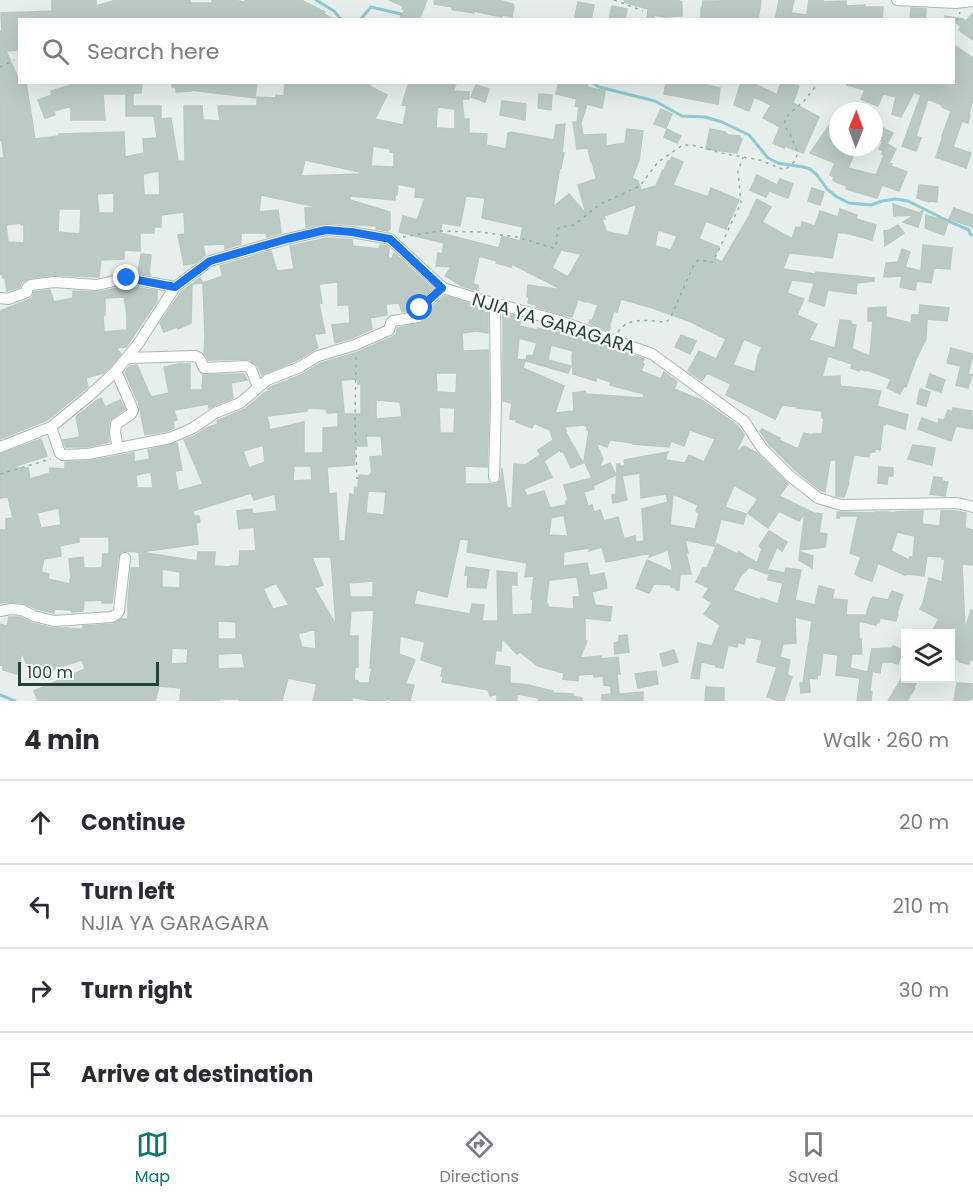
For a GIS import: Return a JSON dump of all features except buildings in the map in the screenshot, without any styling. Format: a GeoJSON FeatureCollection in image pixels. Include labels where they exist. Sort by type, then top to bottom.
{"type":"FeatureCollection","features":[{"type":"Feature","properties":{"kind":"street"},"geometry":{"type":"LineString","coordinates":[[897,0],[956,3],[969,1]]}},
{"type":"Feature","properties":{"kind":"street"},"geometry":{"type":"LineString","coordinates":[[0,447],[51,427],[116,371],[138,344],[175,287],[210,261],[326,230],[390,239]]}},
{"type":"Feature","properties":{"kind":"street","name":"NJIA YA GARAGARA"},"geometry":{"type":"LineString","coordinates":[[390,239],[442,288],[557,320],[652,354],[744,421],[762,448],[790,476],[818,498],[841,505],[957,503],[973,507]]}},
{"type":"Feature","properties":{"kind":"street"},"geometry":{"type":"LineString","coordinates":[[0,298],[8,299],[27,292],[27,288],[31,285],[54,282],[97,285],[127,278],[175,287]]}},
{"type":"Feature","properties":{"kind":"street"},"geometry":{"type":"LineString","coordinates":[[51,427],[60,453],[63,455],[88,453],[170,438],[193,428],[215,413],[240,403],[267,380],[300,367],[318,356],[387,332],[393,321],[418,317],[418,310],[442,288]]}},
{"type":"Feature","properties":{"kind":"street"},"geometry":{"type":"LineString","coordinates":[[494,477],[495,304]]}},
{"type":"Feature","properties":{"kind":"street"},"geometry":{"type":"LineString","coordinates":[[127,358],[194,356],[201,359],[204,368],[246,366],[251,369],[258,387]]}},
{"type":"Feature","properties":{"kind":"street"},"geometry":{"type":"LineString","coordinates":[[116,371],[133,410],[131,414],[116,424],[118,448]]}},
{"type":"Feature","properties":{"kind":"street"},"geometry":{"type":"LineString","coordinates":[[0,611],[22,610],[54,621],[117,614],[125,558]]}},
{"type":"Feature","properties":{"kind":"path"},"geometry":{"type":"LineString","coordinates":[[614,0],[643,11]]}},
{"type":"Feature","properties":{"kind":"path"},"geometry":{"type":"LineString","coordinates":[[955,26],[969,1]]}},
{"type":"Feature","properties":{"kind":"path"},"geometry":{"type":"LineString","coordinates":[[0,67],[14,60]]}},
{"type":"Feature","properties":{"kind":"path"},"geometry":{"type":"LineString","coordinates":[[390,239],[439,231],[480,232],[517,237],[553,248],[556,246],[560,227],[574,225],[600,204],[640,186],[658,162],[683,145],[760,160],[786,169],[794,162],[798,153],[785,127],[785,119],[817,84]]}},
{"type":"Feature","properties":{"kind":"path"},"geometry":{"type":"LineString","coordinates":[[612,340],[622,326],[634,321],[666,322],[670,319],[694,264],[698,260],[712,262],[741,203],[738,171],[743,157]]}},
{"type":"Feature","properties":{"kind":"path"},"geometry":{"type":"LineString","coordinates":[[355,345],[357,479]]}},
{"type":"Feature","properties":{"kind":"path"},"geometry":{"type":"LineString","coordinates":[[0,474],[63,455]]}},
{"type":"Feature","properties":{"kind":"waterway"},"geometry":{"type":"LineString","coordinates":[[316,0],[334,11],[340,18]]}},
{"type":"Feature","properties":{"kind":"waterway"},"geometry":{"type":"LineString","coordinates":[[362,18],[371,7],[405,15]]}},
{"type":"Feature","properties":{"kind":"waterway"},"geometry":{"type":"LineString","coordinates":[[594,84],[655,101],[682,116],[705,117],[722,122],[749,135],[768,158],[778,163],[810,169],[827,189],[849,203],[871,205],[895,199],[908,201],[969,230],[973,235]]}},
{"type":"Feature","properties":{"kind":"waterway"},"geometry":{"type":"LineString","coordinates":[[0,695],[15,701]]}},
{"type":"Feature","properties":{"kind":"route"},"geometry":{"type":"LineString","coordinates":[[127,278],[175,287],[210,261],[326,230],[352,232],[390,239],[442,288],[420,308]]}}]}
